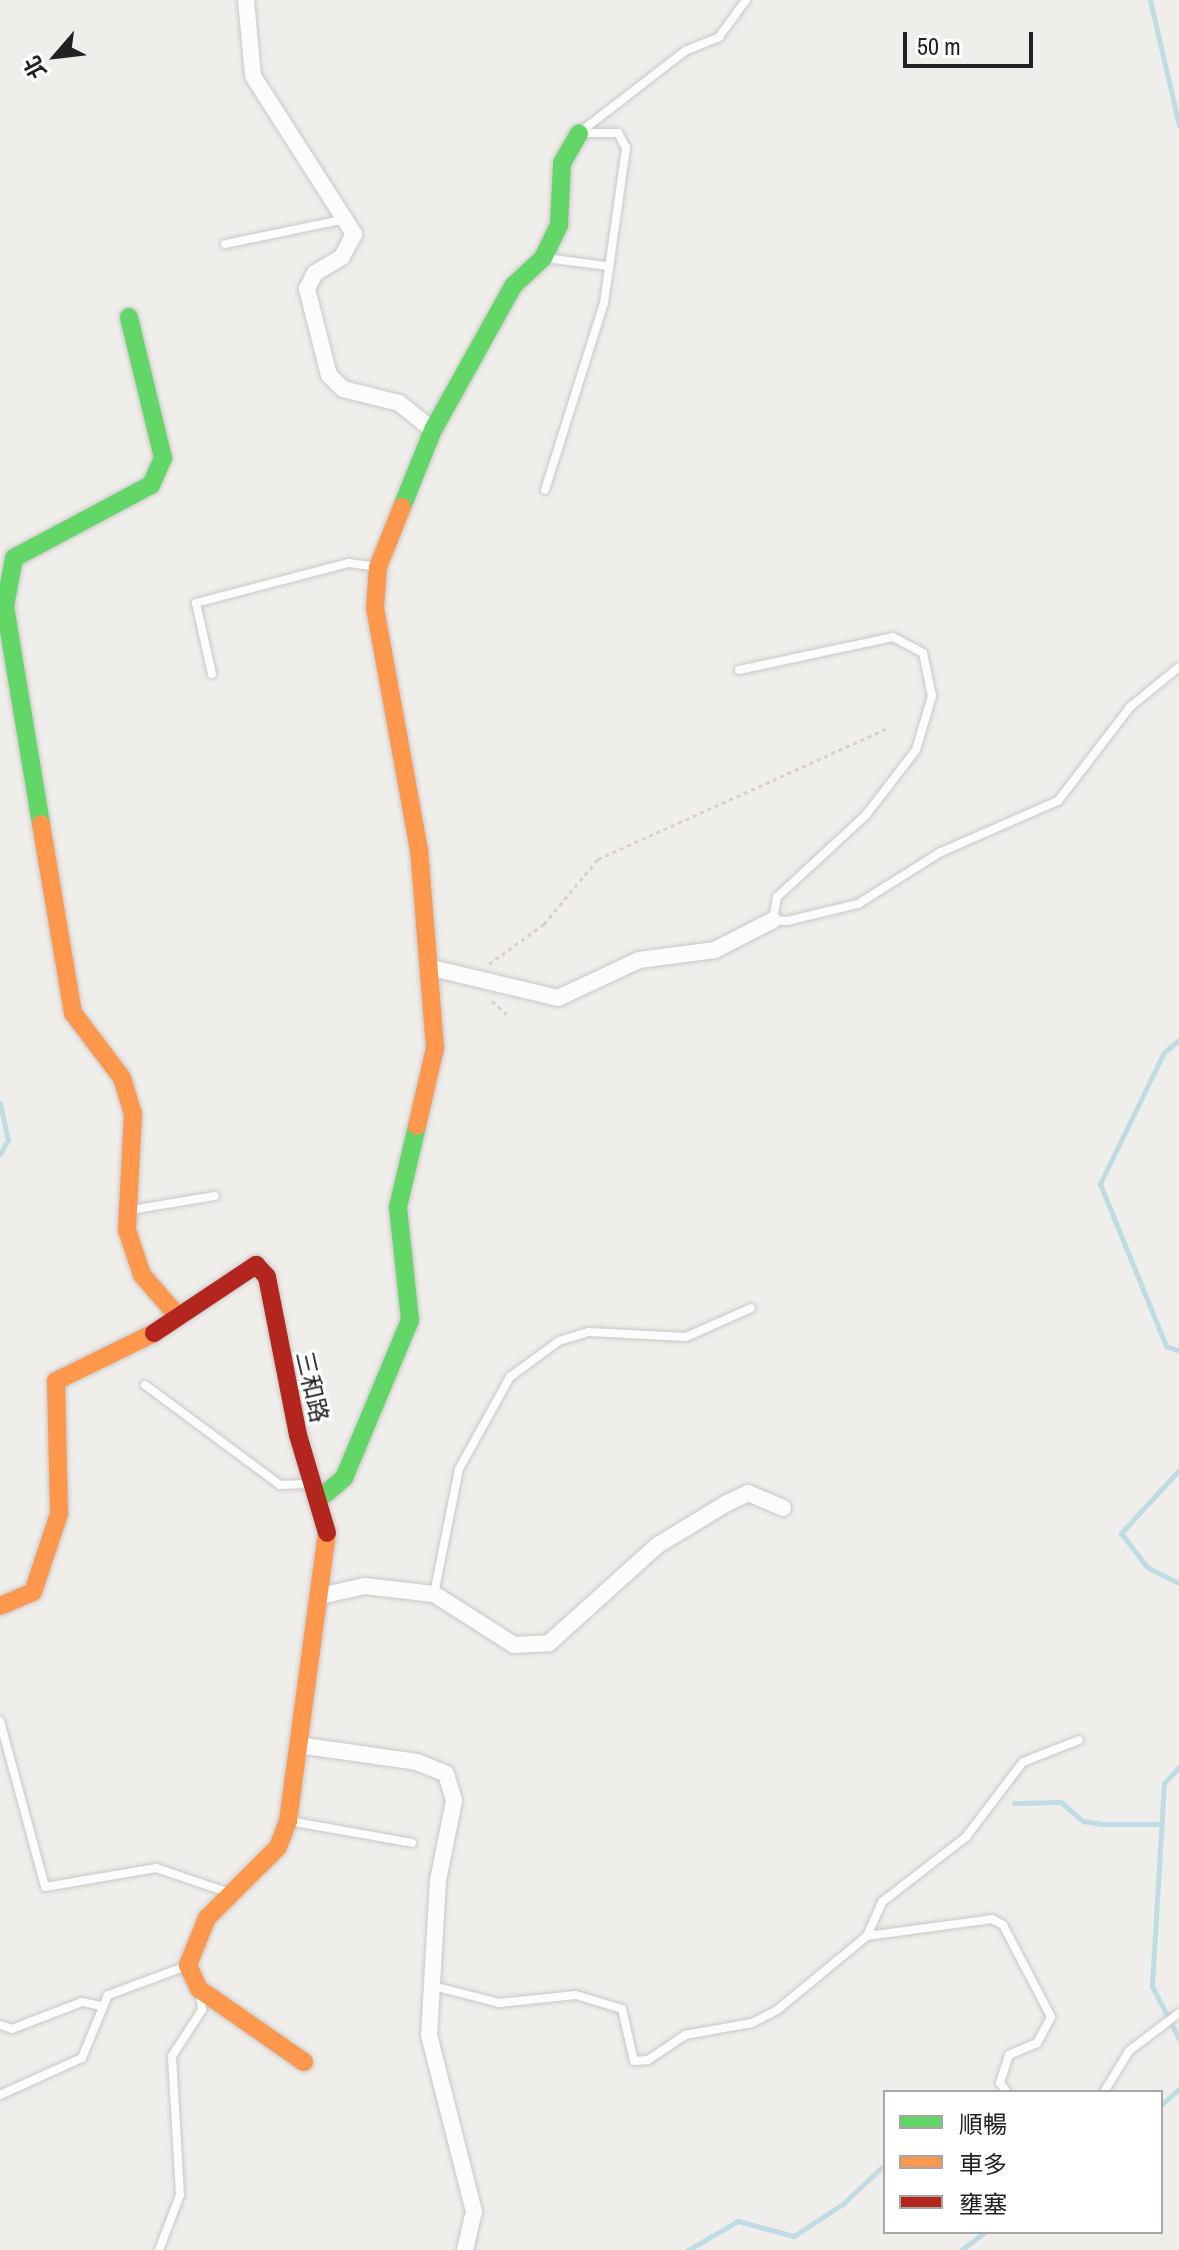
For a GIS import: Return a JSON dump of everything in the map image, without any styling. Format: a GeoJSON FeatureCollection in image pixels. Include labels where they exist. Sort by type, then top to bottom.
{"type":"FeatureCollection","features":[{"type":"Feature","properties":{"kind":"street"},"geometry":{"type":"LineString","coordinates":[[246,0],[253,76],[354,234],[349,247],[315,273],[307,289],[329,375],[343,389],[399,403],[433,430]]}},
{"type":"Feature","properties":{"kind":"street"},"geometry":{"type":"LineString","coordinates":[[322,1488],[344,1478],[410,1320],[398,1207],[435,1048],[404,744],[375,608],[378,567],[433,430],[513,286],[543,258],[559,225],[562,163],[579,133]]}},
{"type":"Feature","properties":{"kind":"street"},"geometry":{"type":"LineString","coordinates":[[129,317],[163,458],[151,485],[14,558],[5,606],[73,1013],[122,1078],[133,1114],[126,1211],[142,1275],[175,1313]]}},
{"type":"Feature","properties":{"kind":"street"},"geometry":{"type":"LineString","coordinates":[[428,967],[558,998],[639,960],[715,950],[773,920]]}},
{"type":"Feature","properties":{"kind":"street","name":"三和路"},"geometry":{"type":"LineString","coordinates":[[0,1606],[33,1592],[59,1514],[56,1381],[122,1355],[175,1313],[256,1265],[267,1277],[298,1435],[322,1488],[329,1520],[288,1821],[278,1847],[228,1892],[187,1953],[188,1965]]}},
{"type":"Feature","properties":{"kind":"street"},"geometry":{"type":"LineString","coordinates":[[320,1596],[365,1586],[434,1594],[514,1645],[549,1643],[658,1545],[727,1503],[748,1493],[783,1508]]}},
{"type":"Feature","properties":{"kind":"street"},"geometry":{"type":"LineString","coordinates":[[298,1745],[417,1762],[446,1774],[454,1801],[438,1880],[429,2035],[474,2211],[465,2250]]}},
{"type":"Feature","properties":{"kind":"street"},"geometry":{"type":"LineString","coordinates":[[188,1965],[199,1989],[304,2062]]}},
{"type":"Feature","properties":{"kind":"lane"},"geometry":{"type":"LineString","coordinates":[[579,133],[672,59],[719,37],[746,0]]}},
{"type":"Feature","properties":{"kind":"lane"},"geometry":{"type":"LineString","coordinates":[[545,490],[604,303],[626,148],[618,133],[579,133]]}},
{"type":"Feature","properties":{"kind":"lane"},"geometry":{"type":"LineString","coordinates":[[225,244],[346,219]]}},
{"type":"Feature","properties":{"kind":"lane"},"geometry":{"type":"LineString","coordinates":[[543,258],[607,266]]}},
{"type":"Feature","properties":{"kind":"lane"},"geometry":{"type":"LineString","coordinates":[[212,674],[196,603],[349,563],[378,567]]}},
{"type":"Feature","properties":{"kind":"lane"},"geometry":{"type":"LineString","coordinates":[[739,670],[893,637],[923,653],[932,696],[916,750],[826,859],[777,897],[773,920],[858,904],[941,852],[1058,801],[1130,707],[1179,667]]}},
{"type":"Feature","properties":{"kind":"lane"},"geometry":{"type":"LineString","coordinates":[[126,1211],[215,1196]]}},
{"type":"Feature","properties":{"kind":"lane"},"geometry":{"type":"LineString","coordinates":[[434,1594],[459,1469],[510,1377],[559,1341],[589,1332],[686,1337],[751,1308]]}},
{"type":"Feature","properties":{"kind":"lane"},"geometry":{"type":"LineString","coordinates":[[145,1385],[280,1485],[322,1488]]}},
{"type":"Feature","properties":{"kind":"lane"},"geometry":{"type":"LineString","coordinates":[[0,1721],[45,1887],[156,1868],[228,1892]]}},
{"type":"Feature","properties":{"kind":"lane"},"geometry":{"type":"LineString","coordinates":[[433,1986],[499,2003],[576,1995],[622,2009],[634,2061],[648,2060],[685,2035],[752,2023],[777,2010],[867,1936],[882,1902],[966,1837],[1023,1762],[1079,1740]]}},
{"type":"Feature","properties":{"kind":"lane"},"geometry":{"type":"LineString","coordinates":[[288,1821],[412,1843]]}},
{"type":"Feature","properties":{"kind":"lane"},"geometry":{"type":"LineString","coordinates":[[867,1936],[992,1919],[1003,1925],[1051,2017],[1037,2043],[1009,2055],[1000,2083],[1005,2090]]}},
{"type":"Feature","properties":{"kind":"lane"},"geometry":{"type":"LineString","coordinates":[[0,2095],[82,2058],[101,2006],[121,1988],[188,1965]]}},
{"type":"Feature","properties":{"kind":"lane"},"geometry":{"type":"LineString","coordinates":[[159,2250],[180,2195],[172,2056],[202,2010],[199,1989]]}},
{"type":"Feature","properties":{"kind":"lane"},"geometry":{"type":"LineString","coordinates":[[0,2025],[12,2029],[82,2002],[101,2006]]}},
{"type":"Feature","properties":{"kind":"lane"},"geometry":{"type":"LineString","coordinates":[[1105,2090],[1129,2051],[1179,2013]]}},
{"type":"Feature","properties":{"kind":"path"},"geometry":{"type":"LineString","coordinates":[[467,978],[544,924],[598,859],[886,729]]}},
{"type":"Feature","properties":{"kind":"path"},"geometry":{"type":"LineString","coordinates":[[488,998],[510,1017]]}},
{"type":"Feature","properties":{"kind":"waterway"},"geometry":{"type":"LineString","coordinates":[[1150,0],[1179,126]]}},
{"type":"Feature","properties":{"kind":"waterway"},"geometry":{"type":"LineString","coordinates":[[1179,1040],[1164,1052],[1100,1184],[1166,1346],[1179,1351]]}},
{"type":"Feature","properties":{"kind":"waterway"},"geometry":{"type":"LineString","coordinates":[[0,1103],[8,1140],[0,1154]]}},
{"type":"Feature","properties":{"kind":"waterway"},"geometry":{"type":"LineString","coordinates":[[1179,1470],[1121,1533],[1147,1567],[1179,1583]]}},
{"type":"Feature","properties":{"kind":"waterway"},"geometry":{"type":"LineString","coordinates":[[1179,1767],[1164,1783],[1152,1986],[1179,2039]]}},
{"type":"Feature","properties":{"kind":"waterway"},"geometry":{"type":"LineString","coordinates":[[1014,1803],[1061,1802],[1083,1821],[1102,1824],[1161,1824]]}},
{"type":"Feature","properties":{"kind":"waterway"},"geometry":{"type":"LineString","coordinates":[[1163,2103],[1179,2089]]}},
{"type":"Feature","properties":{"kind":"waterway"},"geometry":{"type":"LineString","coordinates":[[688,2250],[738,2221],[794,2236],[844,2203],[883,2166]]}},
{"type":"Feature","properties":{"kind":"waterway"},"geometry":{"type":"LineString","coordinates":[[961,2250],[982,2234]]}},
{"type":"Feature","properties":{"kind":"traffic: fast"},"geometry":{"type":"LineString","coordinates":[[402,507],[433,430],[513,286],[543,258],[559,225],[562,163],[579,133]]}},
{"type":"Feature","properties":{"kind":"traffic: fast"},"geometry":{"type":"LineString","coordinates":[[41,824],[5,606],[14,558],[151,485],[163,458],[129,317]]}},
{"type":"Feature","properties":{"kind":"traffic: fast"},"geometry":{"type":"LineString","coordinates":[[325,1494],[344,1478],[410,1320],[398,1207],[417,1126]]}},
{"type":"Feature","properties":{"kind":"traffic: slow"},"geometry":{"type":"LineString","coordinates":[[402,507],[378,567],[375,608],[419,849],[435,1048],[417,1126]]}},
{"type":"Feature","properties":{"kind":"traffic: slow"},"geometry":{"type":"LineString","coordinates":[[41,824],[73,1013],[122,1078],[133,1114],[127,1230],[142,1275],[175,1313]]}},
{"type":"Feature","properties":{"kind":"traffic: slow"},"geometry":{"type":"LineString","coordinates":[[0,1606],[33,1592],[59,1514],[56,1381],[154,1333]]}},
{"type":"Feature","properties":{"kind":"traffic: slow"},"geometry":{"type":"LineString","coordinates":[[304,2062],[199,1989],[188,1965],[207,1918],[278,1847],[288,1821],[327,1533]]}},
{"type":"Feature","properties":{"kind":"traffic: jam"},"geometry":{"type":"LineString","coordinates":[[154,1333],[256,1265],[267,1277],[298,1435],[327,1533]]}}]}
